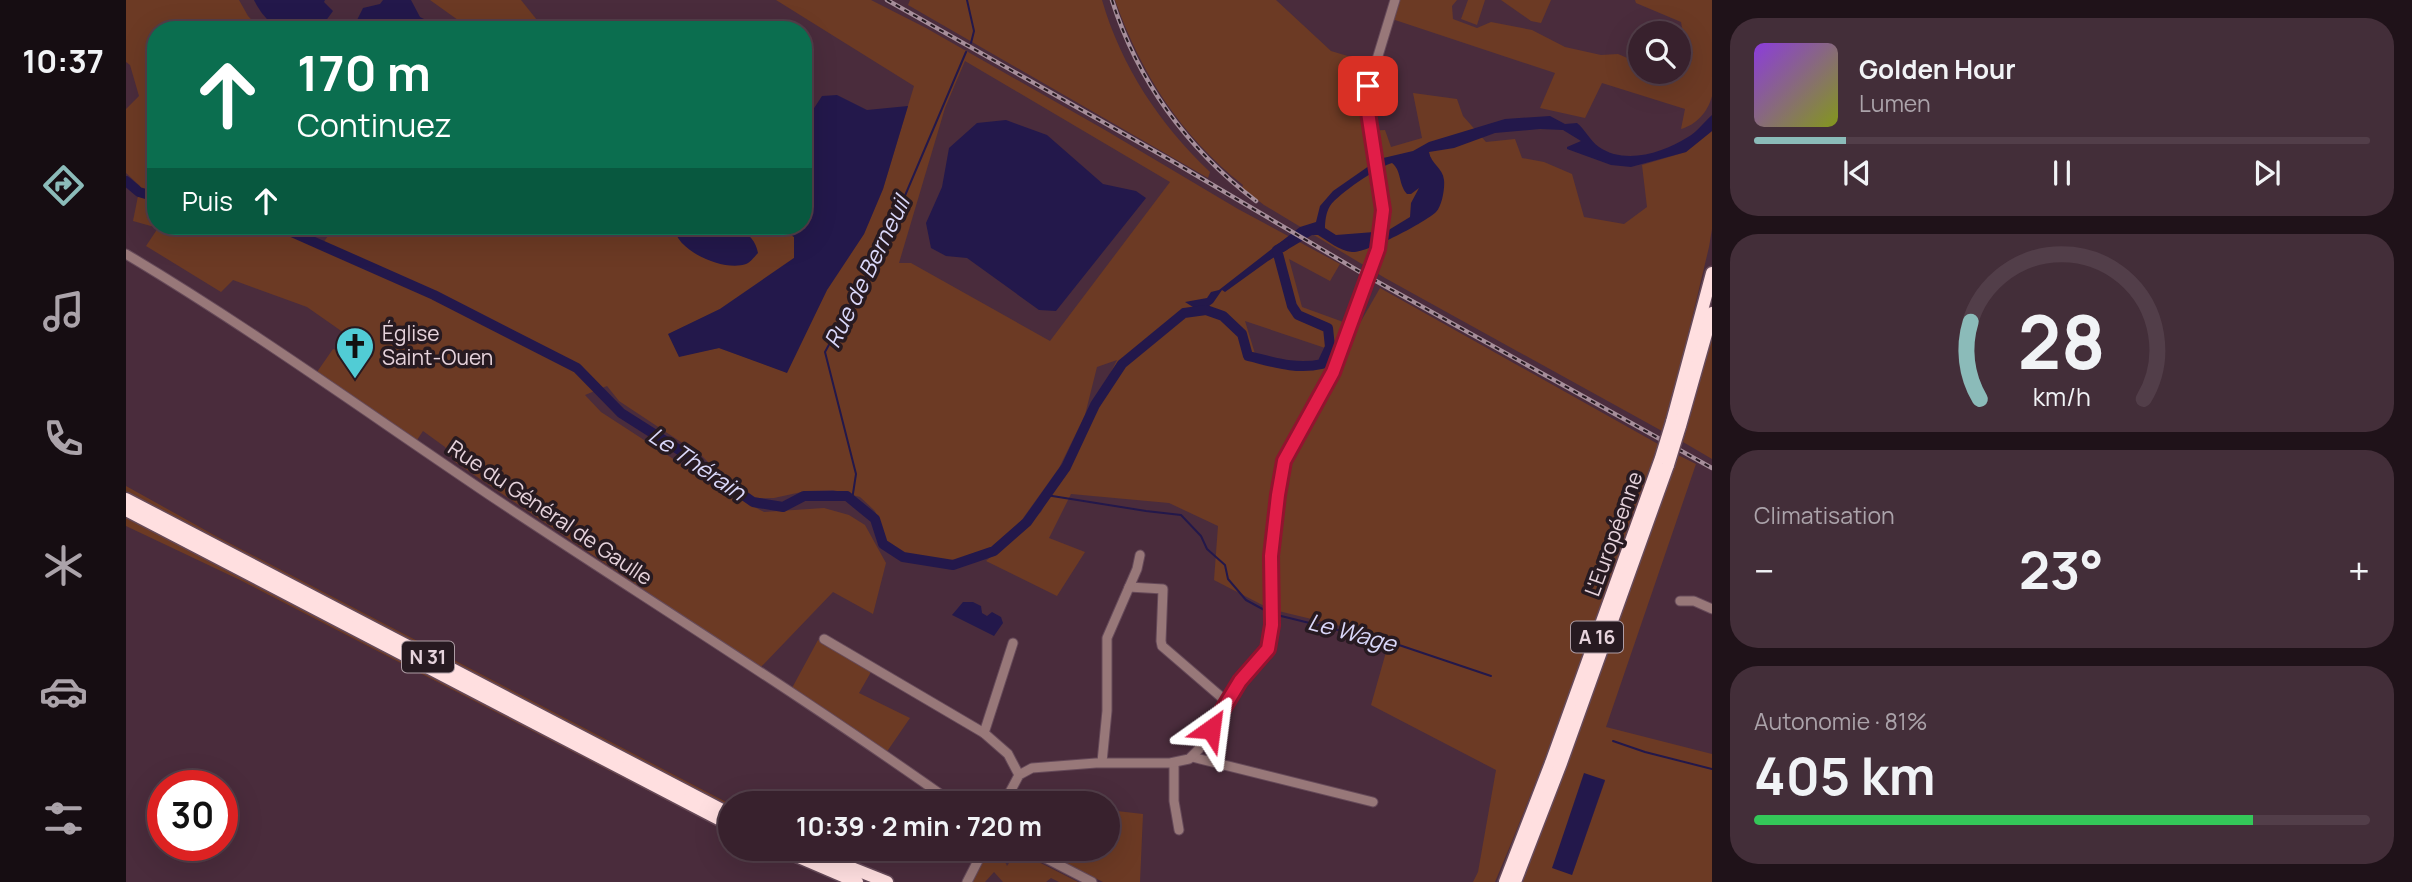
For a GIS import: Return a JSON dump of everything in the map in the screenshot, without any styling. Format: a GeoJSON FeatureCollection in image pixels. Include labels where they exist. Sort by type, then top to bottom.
{"type":"FeatureCollection","features":[{"type":"Feature","properties":{"kind":"highway","name":"L'Européenne"},"geometry":{"type":"LineString","coordinates":[[1676,424],[1712,273]]}},
{"type":"Feature","properties":{"kind":"highway","name":"L'Européenne"},"geometry":{"type":"LineString","coordinates":[[1515,882],[1574,727],[1665,461],[1712,313]]}},
{"type":"Feature","properties":{"kind":"highway","name":"L'Européenne"},"geometry":{"type":"LineString","coordinates":[[1505,882],[1665,461]]}},
{"type":"Feature","properties":{"kind":"highway","name":"N 31"},"geometry":{"type":"LineString","coordinates":[[126,499],[718,808]]}},
{"type":"Feature","properties":{"kind":"highway","name":"N 31"},"geometry":{"type":"LineString","coordinates":[[126,510],[718,819]]}},
{"type":"Feature","properties":{"kind":"highway"},"geometry":{"type":"LineString","coordinates":[[808,861],[857,882]]}},
{"type":"Feature","properties":{"kind":"highway"},"geometry":{"type":"LineString","coordinates":[[834,861],[887,882]]}},
{"type":"Feature","properties":{"kind":"street"},"geometry":{"type":"LineString","coordinates":[[1192,757],[1242,678],[1268,649],[1272,620],[1270,583],[1275,514],[1284,461],[1333,372],[1379,245],[1383,210],[1368,107],[1368,86],[1395,0]]}},
{"type":"Feature","properties":{"kind":"street","name":"Rue du Général de Gaulle"},"geometry":{"type":"LineString","coordinates":[[126,254],[226,316],[426,453],[936,791]]}},
{"type":"Feature","properties":{"kind":"street"},"geometry":{"type":"LineString","coordinates":[[1102,762],[1107,711],[1107,638],[1137,569],[1140,555]]}},
{"type":"Feature","properties":{"kind":"street"},"geometry":{"type":"LineString","coordinates":[[1129,587],[1163,589],[1162,646],[1227,702]]}},
{"type":"Feature","properties":{"kind":"street"},"geometry":{"type":"LineString","coordinates":[[1680,601],[1694,601],[1712,609]]}},
{"type":"Feature","properties":{"kind":"street"},"geometry":{"type":"LineString","coordinates":[[824,639],[984,733],[1008,754],[1019,775]]}},
{"type":"Feature","properties":{"kind":"street"},"geometry":{"type":"LineString","coordinates":[[984,733],[1013,643]]}},
{"type":"Feature","properties":{"kind":"street"},"geometry":{"type":"LineString","coordinates":[[1010,791],[1019,775],[1041,766],[1102,762],[1174,763],[1192,757],[1373,802]]}},
{"type":"Feature","properties":{"kind":"street"},"geometry":{"type":"LineString","coordinates":[[1174,763],[1174,801],[1179,830]]}},
{"type":"Feature","properties":{"kind":"street"},"geometry":{"type":"LineString","coordinates":[[967,882],[978,861]]}},
{"type":"Feature","properties":{"kind":"street"},"geometry":{"type":"LineString","coordinates":[[1052,861],[1093,882]]}},
{"type":"Feature","properties":{"kind":"shaded area"},"geometry":{"type":"Polygon","coordinates":[[[126,0],[239,0],[253,21],[147,21],[147,225],[133,221],[140,186],[126,173],[126,109],[139,96],[130,65],[126,62],[126,0]]]}},
{"type":"Feature","properties":{"kind":"shaded area"},"geometry":{"type":"Polygon","coordinates":[[[254,0],[325,0],[333,11],[326,21],[270,21],[254,0]]]}},
{"type":"Feature","properties":{"kind":"shaded area"},"geometry":{"type":"Polygon","coordinates":[[[383,0],[411,0],[420,17],[428,21],[356,21],[363,8],[380,4],[383,0]]]}},
{"type":"Feature","properties":{"kind":"shaded area"},"geometry":{"type":"Polygon","coordinates":[[[430,0],[521,0],[538,21],[459,21],[430,0]]]}},
{"type":"Feature","properties":{"kind":"shaded area"},"geometry":{"type":"Polygon","coordinates":[[[776,0],[871,0],[926,28],[1238,209],[1340,264],[1330,281],[1289,259],[1302,307],[1346,323],[1337,352],[1245,321],[1256,357],[1287,366],[1337,363],[1380,288],[1658,444],[1581,664],[1495,882],[1473,882],[1478,872],[1496,770],[1371,705],[1390,638],[1270,609],[1214,580],[1218,526],[1169,503],[1071,494],[1049,538],[1085,552],[1057,596],[986,561],[1041,512],[1117,360],[1097,367],[1085,415],[1059,468],[1021,521],[988,550],[952,562],[903,553],[886,541],[875,511],[860,497],[833,490],[754,498],[729,483],[702,456],[619,401],[607,386],[585,395],[601,412],[718,488],[764,512],[824,508],[849,515],[865,525],[886,563],[873,614],[833,592],[760,668],[455,462],[445,447],[423,431],[417,440],[317,372],[333,349],[354,356],[357,342],[307,307],[233,280],[221,292],[146,246],[153,235],[308,235],[323,243],[329,235],[791,235],[794,237],[794,258],[720,309],[669,334],[679,356],[719,348],[786,372],[827,290],[864,234],[883,189],[914,86],[776,0]],[[965,61],[945,108],[899,263],[911,263],[1050,341],[1170,182],[965,61]]]}},
{"type":"Feature","properties":{"kind":"shaded area"},"geometry":{"type":"Polygon","coordinates":[[[910,0],[1102,0],[1120,48],[1144,93],[1175,135],[1210,172],[1208,178],[908,5],[910,0]]]}},
{"type":"Feature","properties":{"kind":"shaded area"},"geometry":{"type":"Polygon","coordinates":[[[1115,0],[1276,0],[1331,51],[1371,63],[1362,95],[1368,131],[1385,130],[1391,147],[1422,138],[1413,93],[1457,99],[1463,116],[1486,142],[1515,139],[1522,158],[1544,162],[1572,174],[1584,217],[1624,224],[1647,207],[1642,165],[1686,152],[1712,131],[1712,229],[1709,247],[1662,431],[1385,278],[1264,205],[1242,188],[1243,185],[1200,146],[1166,102],[1137,53],[1115,0]]]}},
{"type":"Feature","properties":{"kind":"shaded area"},"geometry":{"type":"Polygon","coordinates":[[[1399,0],[1457,0],[1452,6],[1453,19],[1477,28],[1491,22],[1532,30],[1565,47],[1601,55],[1618,54],[1628,58],[1628,84],[1691,84],[1691,21],[1679,21],[1636,3],[1635,0],[1712,0],[1712,96],[1701,117],[1681,129],[1685,109],[1602,83],[1585,118],[1540,108],[1555,73],[1392,19],[1399,0]]]}},
{"type":"Feature","properties":{"kind":"shaded area"},"geometry":{"type":"Polygon","coordinates":[[[1468,0],[1485,0],[1477,25],[1461,19],[1468,0]]]}},
{"type":"Feature","properties":{"kind":"shaded area"},"geometry":{"type":"Polygon","coordinates":[[[1501,0],[1551,0],[1541,23],[1531,21],[1501,0]]]}},
{"type":"Feature","properties":{"kind":"shaded area"},"geometry":{"type":"Polygon","coordinates":[[[837,95],[867,110],[908,106],[883,189],[864,234],[827,290],[787,373],[719,348],[679,357],[668,334],[720,309],[794,258],[794,237],[791,235],[812,235],[812,111],[822,96],[837,95]]]}},
{"type":"Feature","properties":{"kind":"shaded area"},"geometry":{"type":"Polygon","coordinates":[[[1712,115],[1712,131],[1686,152],[1631,167],[1611,165],[1567,149],[1581,141],[1563,130],[1495,133],[1454,148],[1429,152],[1443,176],[1444,183],[1438,209],[1430,217],[1382,243],[1359,251],[1343,250],[1318,235],[1312,235],[1268,261],[1225,292],[1222,290],[1213,303],[1201,312],[1185,302],[1207,298],[1211,292],[1219,290],[1300,227],[1316,222],[1320,206],[1333,191],[1379,159],[1413,151],[1429,142],[1505,119],[1550,116],[1565,124],[1577,123],[1599,147],[1609,152],[1644,155],[1678,143],[1712,115]],[[1392,163],[1378,170],[1334,201],[1326,217],[1325,228],[1336,235],[1387,231],[1410,217],[1411,203],[1419,188],[1407,194],[1392,163]]]}},
{"type":"Feature","properties":{"kind":"shaded area"},"geometry":{"type":"Polygon","coordinates":[[[1006,120],[1047,135],[1103,184],[1136,191],[1146,198],[1056,311],[1039,310],[967,258],[946,256],[931,248],[926,223],[942,187],[949,148],[977,123],[1006,120]]]}},
{"type":"Feature","properties":{"kind":"shaded area"},"geometry":{"type":"Polygon","coordinates":[[[676,235],[747,235],[754,242],[758,253],[746,264],[726,265],[702,257],[683,244],[676,235]]]}},
{"type":"Feature","properties":{"kind":"shaded area"},"geometry":{"type":"Polygon","coordinates":[[[1712,338],[1712,459],[1683,442],[1712,338]]]}},
{"type":"Feature","properties":{"kind":"shaded area"},"geometry":{"type":"Polygon","coordinates":[[[1678,455],[1696,464],[1606,727],[1712,754],[1712,882],[1523,882],[1678,455]],[[1584,774],[1572,875],[1605,781],[1584,774]]]}},
{"type":"Feature","properties":{"kind":"shaded area"},"geometry":{"type":"Polygon","coordinates":[[[126,486],[214,535],[718,798],[718,802],[126,495],[126,486]]]}},
{"type":"Feature","properties":{"kind":"shaded area"},"geometry":{"type":"Polygon","coordinates":[[[126,517],[718,824],[718,827],[240,580],[126,526],[126,517]]]}},
{"type":"Feature","properties":{"kind":"shaded area"},"geometry":{"type":"Polygon","coordinates":[[[963,602],[973,602],[981,606],[982,613],[987,616],[992,612],[1001,617],[1003,623],[994,636],[952,615],[963,602]]]}},
{"type":"Feature","properties":{"kind":"shaded area"},"geometry":{"type":"Polygon","coordinates":[[[818,640],[871,672],[859,693],[910,718],[886,753],[792,688],[818,640]]]}},
{"type":"Feature","properties":{"kind":"shaded area"},"geometry":{"type":"Polygon","coordinates":[[[1584,773],[1605,780],[1572,875],[1552,868],[1584,773]]]}},
{"type":"Feature","properties":{"kind":"shaded area"},"geometry":{"type":"Polygon","coordinates":[[[1120,811],[1143,814],[1140,882],[1103,882],[1060,861],[1120,861],[1120,811]]]}},
{"type":"Feature","properties":{"kind":"shaded area"},"geometry":{"type":"Polygon","coordinates":[[[984,861],[1005,861],[1007,866],[1010,861],[1037,861],[1078,882],[1059,882],[1051,878],[1046,882],[1003,882],[994,872],[985,882],[971,882],[984,861]]]}},
{"type":"Feature","properties":{"kind":"waterway"},"geometry":{"type":"LineString","coordinates":[[967,0],[974,31],[971,43]]}},
{"type":"Feature","properties":{"kind":"waterway","name":"Rue de Berneuil"},"geometry":{"type":"LineString","coordinates":[[852,500],[856,474],[825,352],[887,238],[966,52]]}},
{"type":"Feature","properties":{"kind":"waterway","name":"Le Thérain"},"geometry":{"type":"LineString","coordinates":[[126,181],[139,192],[147,194]]}},
{"type":"Feature","properties":{"kind":"waterway","name":"Le Thérain"},"geometry":{"type":"LineString","coordinates":[[298,235],[434,295],[577,368],[621,413],[753,502],[783,507],[804,496],[847,496],[875,519],[883,544],[903,557],[953,565],[994,551],[1027,522],[1066,467],[1095,405],[1122,364],[1184,313],[1206,310],[1223,316],[1242,334],[1248,356],[1294,366],[1322,364],[1330,347],[1328,328],[1298,315],[1292,306],[1277,250],[1284,246]]}},
{"type":"Feature","properties":{"kind":"waterway","name":"Le Wage"},"geometry":{"type":"LineString","coordinates":[[1046,495],[1181,515],[1201,536],[1207,549],[1225,565],[1228,579],[1246,600],[1268,612]]}},
{"type":"Feature","properties":{"kind":"waterway","name":"Le Wage"},"geometry":{"type":"LineString","coordinates":[[1277,615],[1399,645],[1491,676]]}},
{"type":"Feature","properties":{"kind":"waterway","name":"Le Wage"},"geometry":{"type":"LineString","coordinates":[[1613,741],[1712,769]]}},
{"type":"Feature","properties":{"kind":"railway"},"geometry":{"type":"LineString","coordinates":[[887,0],[1172,161],[1367,276],[1712,468]]}},
{"type":"Feature","properties":{"kind":"railway"},"geometry":{"type":"LineString","coordinates":[[1112,0],[1136,59],[1168,112],[1208,159],[1256,201]]}},
{"type":"Feature","properties":{"kind":"place","name":"Église Saint-Ouen"},"geometry":{"type":"Point","coordinates":[355,380]}},
{"type":"Feature","properties":{"kind":"route"},"geometry":{"type":"LineString","coordinates":[[1211,729],[1240,681],[1268,649],[1272,625],[1271,556],[1284,461],[1333,372],[1380,241],[1383,210],[1368,112],[1368,86]]}}]}
